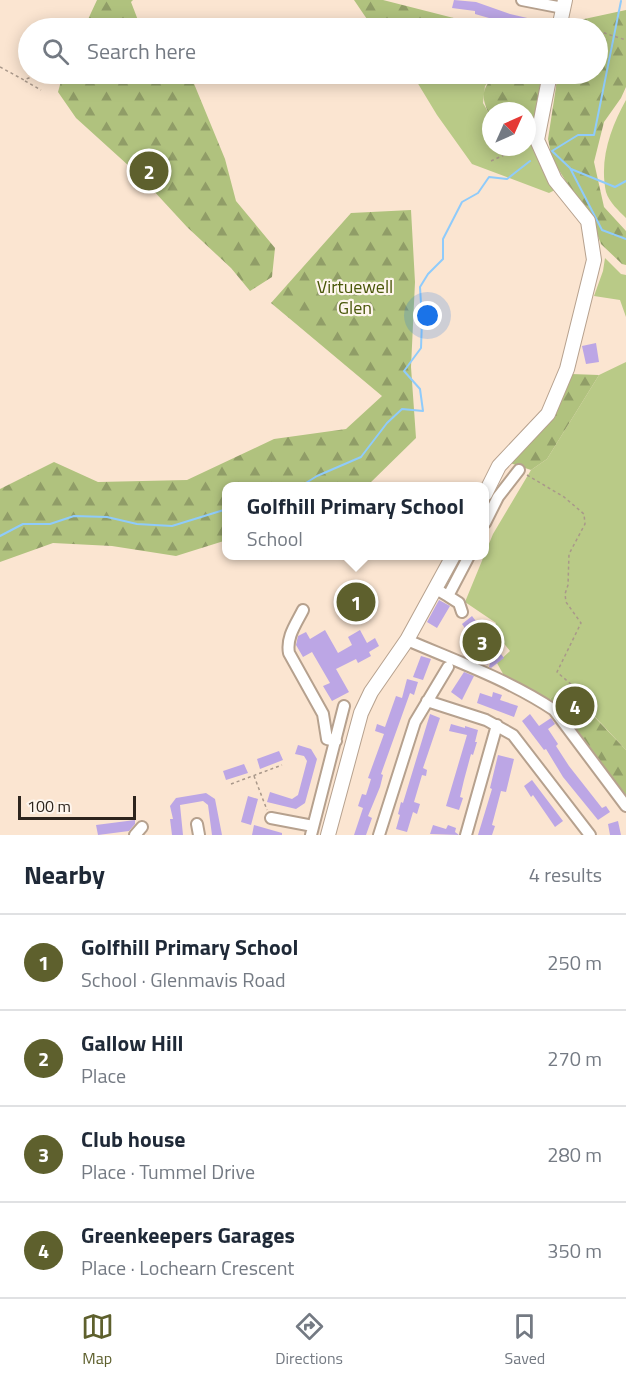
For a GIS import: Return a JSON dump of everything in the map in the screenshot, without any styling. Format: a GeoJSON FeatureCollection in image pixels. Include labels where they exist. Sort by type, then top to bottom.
{"type":"FeatureCollection","features":[{"type":"Feature","properties":{"kind":"main road"},"geometry":{"type":"LineString","coordinates":[[489,486],[499,466],[548,414],[567,369],[594,260],[588,221],[555,180],[537,140],[548,84]]}},
{"type":"Feature","properties":{"kind":"main road"},"geometry":{"type":"LineString","coordinates":[[328,835],[361,714],[371,692],[406,640],[450,560]]}},
{"type":"Feature","properties":{"kind":"street"},"geometry":{"type":"LineString","coordinates":[[522,0],[562,14]]}},
{"type":"Feature","properties":{"kind":"street"},"geometry":{"type":"LineString","coordinates":[[489,515],[498,497],[519,470]]}},
{"type":"Feature","properties":{"kind":"street"},"geometry":{"type":"LineString","coordinates":[[448,596],[466,560]]}},
{"type":"Feature","properties":{"kind":"street"},"geometry":{"type":"LineString","coordinates":[[436,589],[459,603],[462,612]]}},
{"type":"Feature","properties":{"kind":"street"},"geometry":{"type":"LineString","coordinates":[[303,610],[287,645],[289,653],[323,714],[327,739],[336,741]]}},
{"type":"Feature","properties":{"kind":"street"},"geometry":{"type":"LineString","coordinates":[[406,640],[538,699],[554,710],[626,806]]}},
{"type":"Feature","properties":{"kind":"street"},"geometry":{"type":"LineString","coordinates":[[379,835],[415,722],[448,667]]}},
{"type":"Feature","properties":{"kind":"street"},"geometry":{"type":"LineString","coordinates":[[427,701],[497,725],[513,735],[590,835]]}},
{"type":"Feature","properties":{"kind":"street"},"geometry":{"type":"LineString","coordinates":[[271,818],[312,831],[344,706]]}},
{"type":"Feature","properties":{"kind":"street"},"geometry":{"type":"LineString","coordinates":[[466,835],[497,725]]}},
{"type":"Feature","properties":{"kind":"street"},"geometry":{"type":"LineString","coordinates":[[328,767],[345,771]]}},
{"type":"Feature","properties":{"kind":"path"},"geometry":{"type":"LineString","coordinates":[[608,34],[626,40]]}},
{"type":"Feature","properties":{"kind":"path"},"geometry":{"type":"LineString","coordinates":[[0,67],[18,77]]}},
{"type":"Feature","properties":{"kind":"path"},"geometry":{"type":"LineString","coordinates":[[31,84],[41,90]]}},
{"type":"Feature","properties":{"kind":"path"},"geometry":{"type":"LineString","coordinates":[[492,161],[503,156]]}},
{"type":"Feature","properties":{"kind":"path"},"geometry":{"type":"LineString","coordinates":[[519,470],[564,497],[584,514],[585,524],[569,554],[568,585],[565,594],[566,602],[581,623],[557,672],[574,687],[591,709]]}},
{"type":"Feature","properties":{"kind":"path"},"geometry":{"type":"LineString","coordinates":[[231,784],[282,765]]}},
{"type":"Feature","properties":{"kind":"path"},"geometry":{"type":"LineString","coordinates":[[253,775],[271,818]]}},
{"type":"Feature","properties":{"kind":"green space"},"geometry":{"type":"Polygon","coordinates":[[[97,0],[133,0],[131,2],[137,18],[89,18],[97,0]]]}},
{"type":"Feature","properties":{"kind":"green space"},"geometry":{"type":"Polygon","coordinates":[[[354,0],[383,0],[454,18],[366,18],[354,0]]]}},
{"type":"Feature","properties":{"kind":"green space"},"geometry":{"type":"Polygon","coordinates":[[[626,10],[626,87],[604,122],[594,162],[604,207],[626,231],[626,265],[622,264],[601,244],[587,208],[570,188],[552,159],[548,139],[556,84],[608,84],[608,18],[589,18],[626,10]]]}},
{"type":"Feature","properties":{"kind":"green space"},"geometry":{"type":"Polygon","coordinates":[[[60,84],[194,84],[225,159],[236,201],[275,248],[272,277],[250,291],[231,268],[187,227],[140,176],[76,118],[58,92],[60,84]]]}},
{"type":"Feature","properties":{"kind":"green space"},"geometry":{"type":"Polygon","coordinates":[[[418,84],[487,84],[482,102],[482,156],[536,156],[536,139],[557,189],[549,193],[472,164],[418,84]]]}},
{"type":"Feature","properties":{"kind":"green space"},"geometry":{"type":"Polygon","coordinates":[[[488,84],[543,84],[536,123],[536,102],[484,102],[488,84]]]}},
{"type":"Feature","properties":{"kind":"green space"},"geometry":{"type":"Polygon","coordinates":[[[626,100],[626,218],[607,196],[604,168],[611,132],[626,100]]]}},
{"type":"Feature","properties":{"kind":"green space","name":"Virtuewell Glen"},"geometry":{"type":"Polygon","coordinates":[[[411,210],[415,282],[411,367],[416,438],[371,482],[222,482],[222,542],[176,556],[112,546],[53,543],[0,562],[0,489],[54,462],[98,482],[187,480],[274,439],[346,429],[382,396],[271,303],[351,213],[411,210]]]}},
{"type":"Feature","properties":{"kind":"green space"},"geometry":{"type":"Polygon","coordinates":[[[605,258],[621,274],[626,275],[626,317],[620,300],[594,296],[605,258]]]}},
{"type":"Feature","properties":{"kind":"green space"},"geometry":{"type":"Polygon","coordinates":[[[626,362],[626,750],[566,686],[550,699],[543,699],[507,681],[497,663],[510,651],[493,630],[496,623],[465,602],[482,560],[489,560],[489,544],[493,534],[531,470],[547,459],[599,375],[626,362]]]}},
{"type":"Feature","properties":{"kind":"green space"},"geometry":{"type":"Polygon","coordinates":[[[571,374],[599,375],[547,459],[531,470],[510,463],[571,374]]]}},
{"type":"Feature","properties":{"kind":"green space"},"geometry":{"type":"Polygon","coordinates":[[[565,686],[626,750],[626,802],[550,699],[565,686]]]}},
{"type":"Feature","properties":{"kind":"building"},"geometry":{"type":"Polygon","coordinates":[[[454,0],[476,2],[527,18],[489,18],[475,14],[475,11],[452,8],[454,0]]]}},
{"type":"Feature","properties":{"kind":"building"},"geometry":{"type":"Polygon","coordinates":[[[596,343],[599,362],[586,364],[582,346],[596,343]]]}},
{"type":"Feature","properties":{"kind":"building"},"geometry":{"type":"Polygon","coordinates":[[[439,600],[450,606],[437,628],[427,622],[439,600]]]}},
{"type":"Feature","properties":{"kind":"building"},"geometry":{"type":"Polygon","coordinates":[[[472,616],[504,658],[491,668],[489,667],[491,659],[487,665],[471,644],[474,641],[462,624],[472,616]]]}},
{"type":"Feature","properties":{"kind":"building"},"geometry":{"type":"Polygon","coordinates":[[[325,630],[338,653],[352,645],[348,637],[360,630],[367,643],[375,638],[379,646],[369,652],[371,656],[358,663],[356,659],[336,669],[349,692],[332,701],[323,686],[330,683],[312,652],[303,657],[296,645],[298,636],[306,632],[310,639],[325,630]]]}},
{"type":"Feature","properties":{"kind":"building"},"geometry":{"type":"Polygon","coordinates":[[[421,656],[431,659],[423,680],[413,677],[421,656]]]}},
{"type":"Feature","properties":{"kind":"building"},"geometry":{"type":"Polygon","coordinates":[[[464,672],[474,676],[462,700],[451,692],[464,672]]]}},
{"type":"Feature","properties":{"kind":"building"},"geometry":{"type":"Polygon","coordinates":[[[407,679],[418,682],[414,695],[410,693],[381,774],[383,775],[380,787],[368,816],[372,818],[366,835],[354,835],[363,808],[358,806],[362,794],[366,795],[371,779],[368,778],[384,734],[375,731],[377,724],[385,727],[396,696],[402,698],[407,679]]]}},
{"type":"Feature","properties":{"kind":"building"},"geometry":{"type":"Polygon","coordinates":[[[493,692],[502,695],[500,700],[518,706],[514,717],[477,703],[480,693],[492,697],[493,692]]]}},
{"type":"Feature","properties":{"kind":"building"},"geometry":{"type":"Polygon","coordinates":[[[571,693],[588,711],[579,719],[563,701],[571,693]]]}},
{"type":"Feature","properties":{"kind":"building"},"geometry":{"type":"Polygon","coordinates":[[[430,714],[440,718],[423,768],[427,770],[426,776],[422,775],[414,802],[420,804],[417,814],[413,812],[407,832],[396,829],[400,815],[398,814],[430,714]]]}},
{"type":"Feature","properties":{"kind":"building"},"geometry":{"type":"Polygon","coordinates":[[[530,714],[539,726],[551,718],[555,724],[548,729],[558,744],[556,746],[602,808],[606,806],[610,812],[598,820],[563,777],[546,749],[544,750],[522,721],[530,714]]]}},
{"type":"Feature","properties":{"kind":"building"},"geometry":{"type":"Polygon","coordinates":[[[451,724],[478,730],[475,742],[477,742],[464,780],[460,797],[463,798],[459,810],[446,806],[467,735],[449,731],[451,724]]]}},
{"type":"Feature","properties":{"kind":"building"},"geometry":{"type":"Polygon","coordinates":[[[298,745],[311,749],[317,759],[305,803],[296,809],[267,802],[270,792],[292,799],[298,795],[307,761],[304,756],[295,754],[298,745]]]}},
{"type":"Feature","properties":{"kind":"building"},"geometry":{"type":"Polygon","coordinates":[[[279,751],[283,760],[260,769],[257,759],[279,751]]]}},
{"type":"Feature","properties":{"kind":"building"},"geometry":{"type":"Polygon","coordinates":[[[498,755],[514,759],[506,792],[501,791],[492,825],[495,826],[492,835],[478,835],[492,789],[490,788],[498,755]]]}},
{"type":"Feature","properties":{"kind":"building"},"geometry":{"type":"Polygon","coordinates":[[[244,764],[248,773],[226,780],[223,771],[244,764]]]}},
{"type":"Feature","properties":{"kind":"building"},"geometry":{"type":"Polygon","coordinates":[[[532,780],[563,821],[555,827],[524,786],[532,780]]]}},
{"type":"Feature","properties":{"kind":"building"},"geometry":{"type":"Polygon","coordinates":[[[206,793],[215,799],[222,835],[212,835],[208,805],[203,801],[180,805],[183,835],[172,835],[170,819],[173,819],[170,806],[176,798],[206,793]]]}},
{"type":"Feature","properties":{"kind":"building"},"geometry":{"type":"Polygon","coordinates":[[[248,796],[258,799],[251,825],[241,822],[248,796]]]}},
{"type":"Feature","properties":{"kind":"building"},"geometry":{"type":"Polygon","coordinates":[[[135,820],[135,824],[129,831],[98,835],[96,825],[135,820]]]}},
{"type":"Feature","properties":{"kind":"building"},"geometry":{"type":"Polygon","coordinates":[[[618,821],[621,835],[610,835],[608,824],[618,821]]]}},
{"type":"Feature","properties":{"kind":"building"},"geometry":{"type":"Polygon","coordinates":[[[254,825],[282,833],[282,835],[252,835],[254,825]]]}},
{"type":"Feature","properties":{"kind":"building"},"geometry":{"type":"Polygon","coordinates":[[[433,825],[446,829],[448,825],[456,828],[455,832],[459,835],[430,834],[433,825]]]}},
{"type":"Feature","properties":{"kind":"waterway"},"geometry":{"type":"LineString","coordinates":[[608,66],[621,1]]}},
{"type":"Feature","properties":{"kind":"waterway"},"geometry":{"type":"LineString","coordinates":[[604,84],[594,135],[578,135],[552,151],[570,168],[602,230],[626,239]]}},
{"type":"Feature","properties":{"kind":"waterway"},"geometry":{"type":"LineString","coordinates":[[307,482],[361,457],[387,423],[402,409],[423,411],[420,389],[404,371],[421,348],[420,287],[428,274],[443,259],[443,239],[462,202],[478,193],[489,177],[507,179],[530,161]]}},
{"type":"Feature","properties":{"kind":"waterway"},"geometry":{"type":"LineString","coordinates":[[571,169],[615,187],[626,181]]}},
{"type":"Feature","properties":{"kind":"waterway"},"geometry":{"type":"LineString","coordinates":[[0,536],[23,524],[50,524],[74,516],[107,517],[137,524],[172,526],[222,511]]}},
{"type":"Feature","properties":{"kind":"place","name":"Gallow Hill"},"geometry":{"type":"Point","coordinates":[149,171]}},
{"type":"Feature","properties":{"kind":"place","name":"Golfhill Primary School"},"geometry":{"type":"Point","coordinates":[356,602]}},
{"type":"Feature","properties":{"kind":"place","name":"Club house"},"geometry":{"type":"Point","coordinates":[482,642]}},
{"type":"Feature","properties":{"kind":"place","name":"Greenkeepers Garages"},"geometry":{"type":"Point","coordinates":[575,706]}}]}
